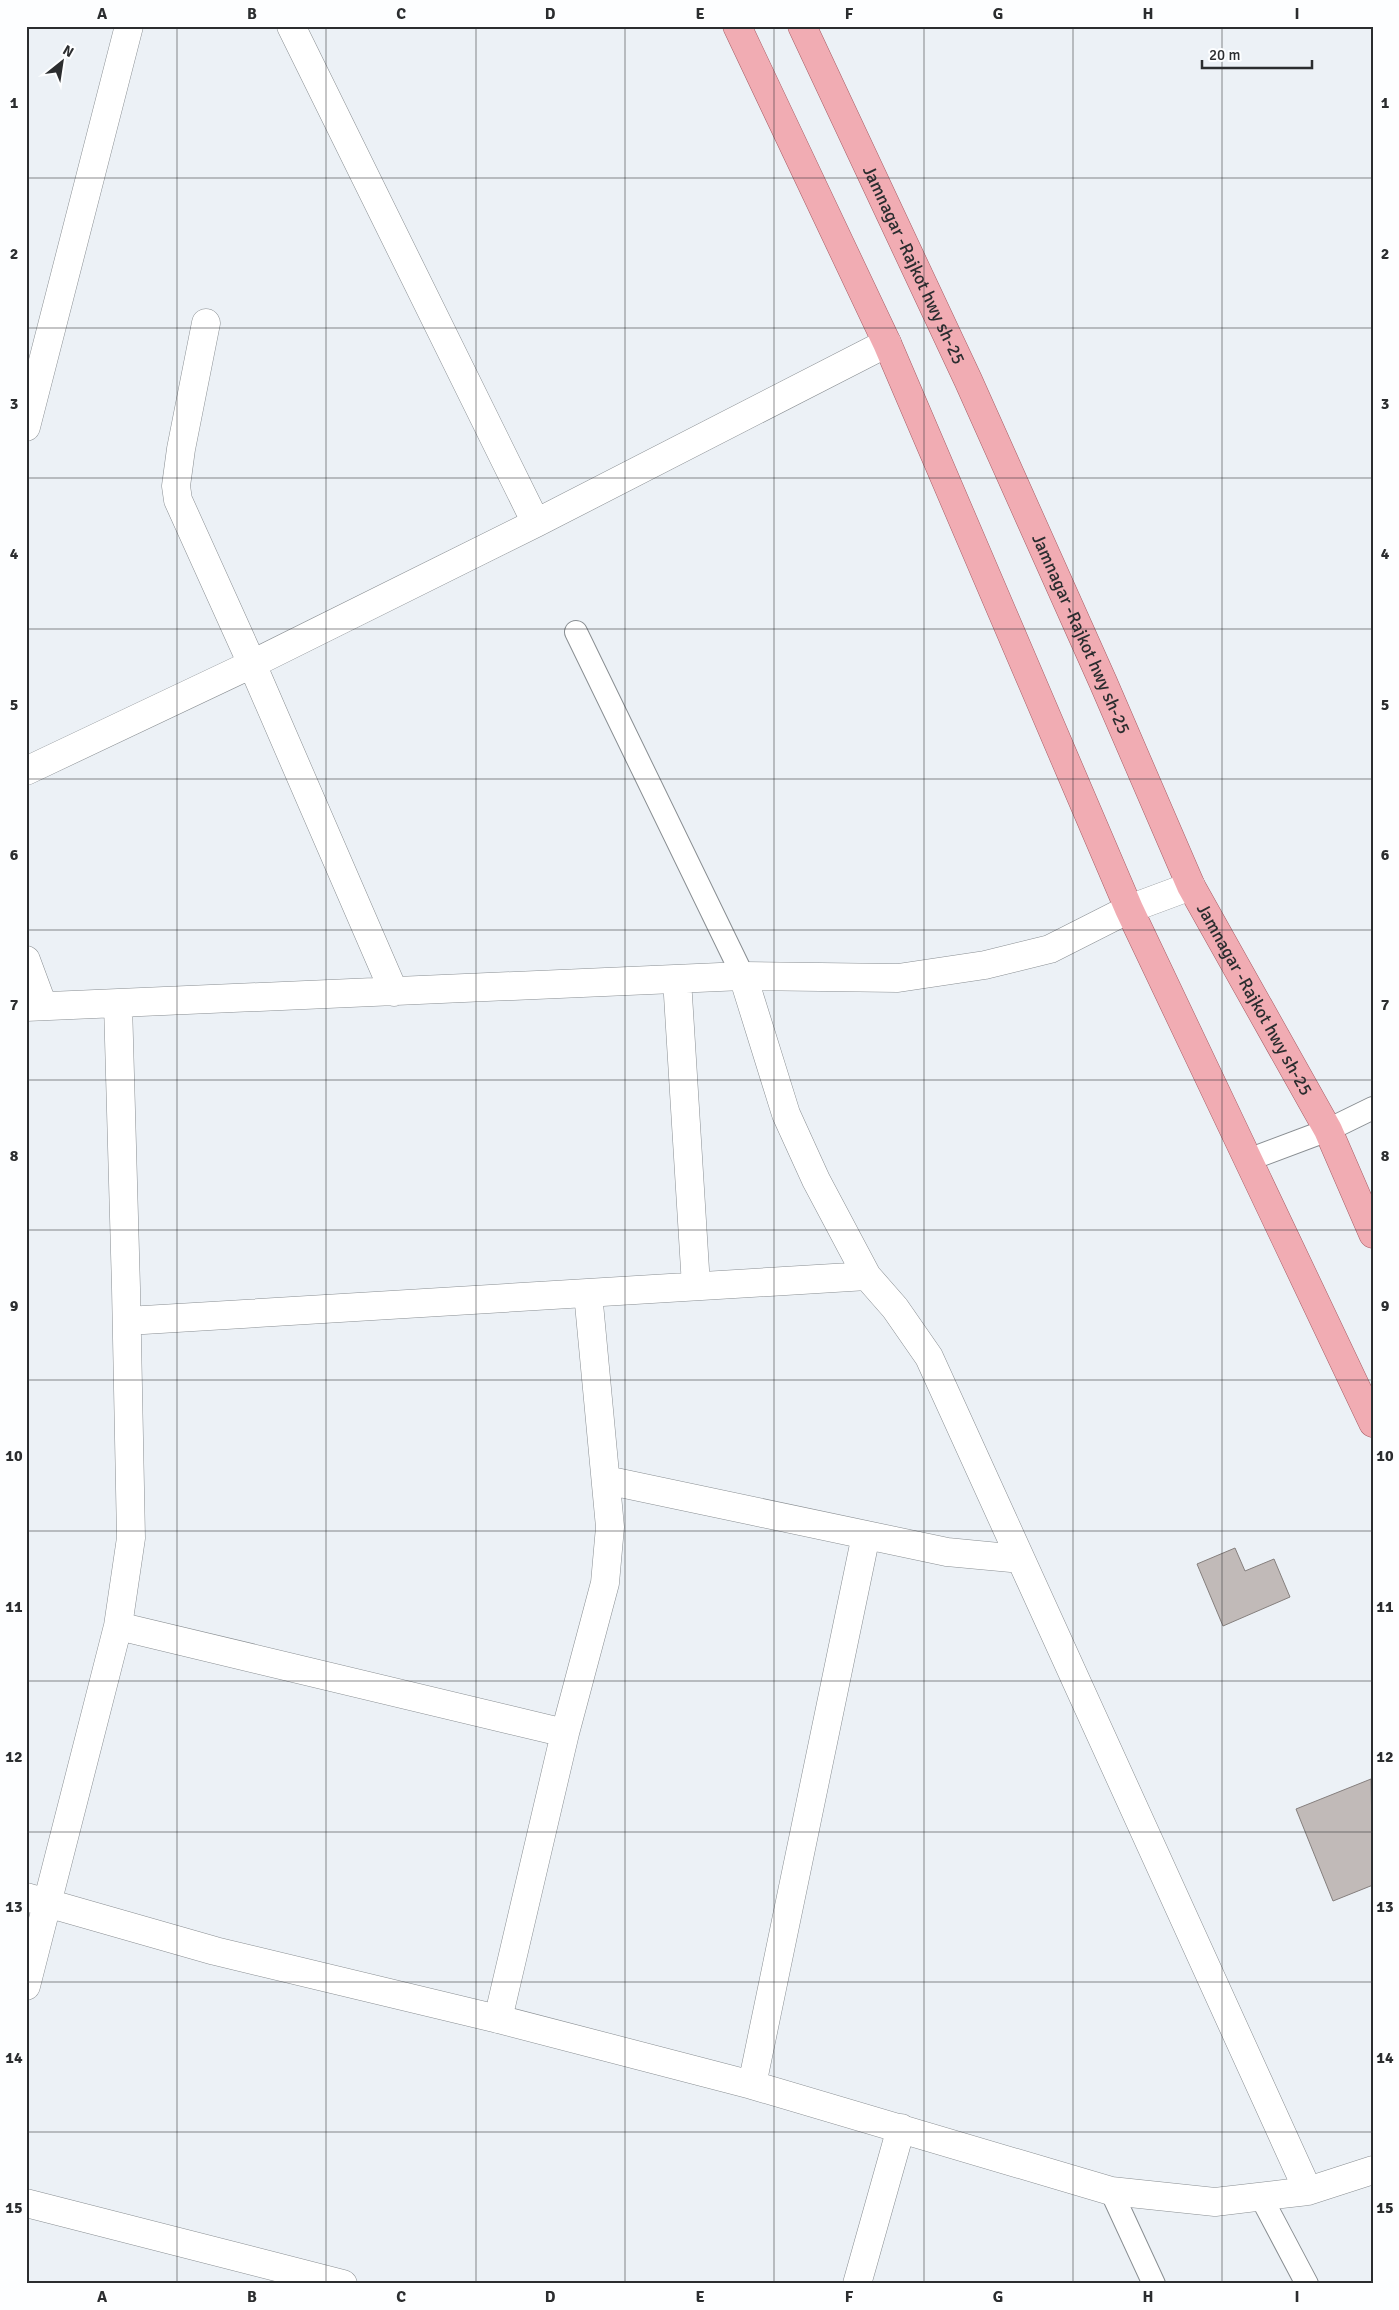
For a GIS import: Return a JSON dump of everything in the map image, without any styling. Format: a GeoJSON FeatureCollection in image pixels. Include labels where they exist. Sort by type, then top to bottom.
{"type":"FeatureCollection","features":[{"type":"Feature","properties":{"kind":"main road"},"geometry":{"type":"LineString","coordinates":[[738,26],[887,343],[1129,909],[1373,1423]]}},
{"type":"Feature","properties":{"kind":"main road","name":"Jamnagar -Rajkot hwy sh-25"},"geometry":{"type":"LineString","coordinates":[[802,26],[968,380],[1103,682],[1191,886],[1328,1130],[1373,1234]]}},
{"type":"Feature","properties":{"kind":"street"},"geometry":{"type":"LineString","coordinates":[[26,427],[129,26]]}},
{"type":"Feature","properties":{"kind":"street"},"geometry":{"type":"LineString","coordinates":[[291,26],[536,523]]}},
{"type":"Feature","properties":{"kind":"street"},"geometry":{"type":"LineString","coordinates":[[206,323],[181,449],[176,486],[178,500],[252,664],[394,992]]}},
{"type":"Feature","properties":{"kind":"street"},"geometry":{"type":"LineString","coordinates":[[26,771],[252,664],[536,523],[887,343]]}},
{"type":"Feature","properties":{"kind":"street"},"geometry":{"type":"LineString","coordinates":[[26,960],[34,1006],[118,1004],[743,976],[898,978],[985,965],[1050,949],[1129,909],[1191,886]]}},
{"type":"Feature","properties":{"kind":"street"},"geometry":{"type":"LineString","coordinates":[[743,976],[786,1114],[816,1180],[867,1276],[895,1308],[930,1358],[1308,2191]]}},
{"type":"Feature","properties":{"kind":"street"},"geometry":{"type":"LineString","coordinates":[[677,979],[696,1286]]}},
{"type":"Feature","properties":{"kind":"street"},"geometry":{"type":"LineString","coordinates":[[26,1986],[37,1900],[118,1626],[131,1538],[118,1004]]}},
{"type":"Feature","properties":{"kind":"street"},"geometry":{"type":"LineString","coordinates":[[127,1321],[867,1276]]}},
{"type":"Feature","properties":{"kind":"street"},"geometry":{"type":"LineString","coordinates":[[498,2019],[565,1732],[605,1583],[610,1527],[588,1293]]}},
{"type":"Feature","properties":{"kind":"street"},"geometry":{"type":"LineString","coordinates":[[606,1480],[947,1552],[1020,1559]]}},
{"type":"Feature","properties":{"kind":"street"},"geometry":{"type":"LineString","coordinates":[[752,2085],[866,1535]]}},
{"type":"Feature","properties":{"kind":"street"},"geometry":{"type":"LineString","coordinates":[[118,1626],[565,1732]]}},
{"type":"Feature","properties":{"kind":"street"},"geometry":{"type":"LineString","coordinates":[[37,1900],[215,1951],[498,2019],[752,2085],[1111,2191],[1215,2202],[1308,2191],[1373,2170]]}},
{"type":"Feature","properties":{"kind":"street"},"geometry":{"type":"LineString","coordinates":[[857,2284],[901,2128]]}},
{"type":"Feature","properties":{"kind":"street"},"geometry":{"type":"LineString","coordinates":[[26,2203],[343,2284]]}},
{"type":"Feature","properties":{"kind":"lane"},"geometry":{"type":"LineString","coordinates":[[576,632],[743,976]]}},
{"type":"Feature","properties":{"kind":"lane"},"geometry":{"type":"LineString","coordinates":[[1248,1160],[1328,1130],[1373,1108]]}},
{"type":"Feature","properties":{"kind":"lane"},"geometry":{"type":"LineString","coordinates":[[1111,2191],[1154,2284]]}},
{"type":"Feature","properties":{"kind":"lane"},"geometry":{"type":"LineString","coordinates":[[1261,2197],[1307,2284]]}},
{"type":"Feature","properties":{"kind":"building"},"geometry":{"type":"Polygon","coordinates":[[[1235,1548],[1245,1571],[1274,1559],[1290,1597],[1223,1626],[1197,1564],[1235,1548]]]}},
{"type":"Feature","properties":{"kind":"building"},"geometry":{"type":"Polygon","coordinates":[[[1371,1779],[1373,1885],[1333,1901],[1296,1809],[1371,1779]]]}}]}
